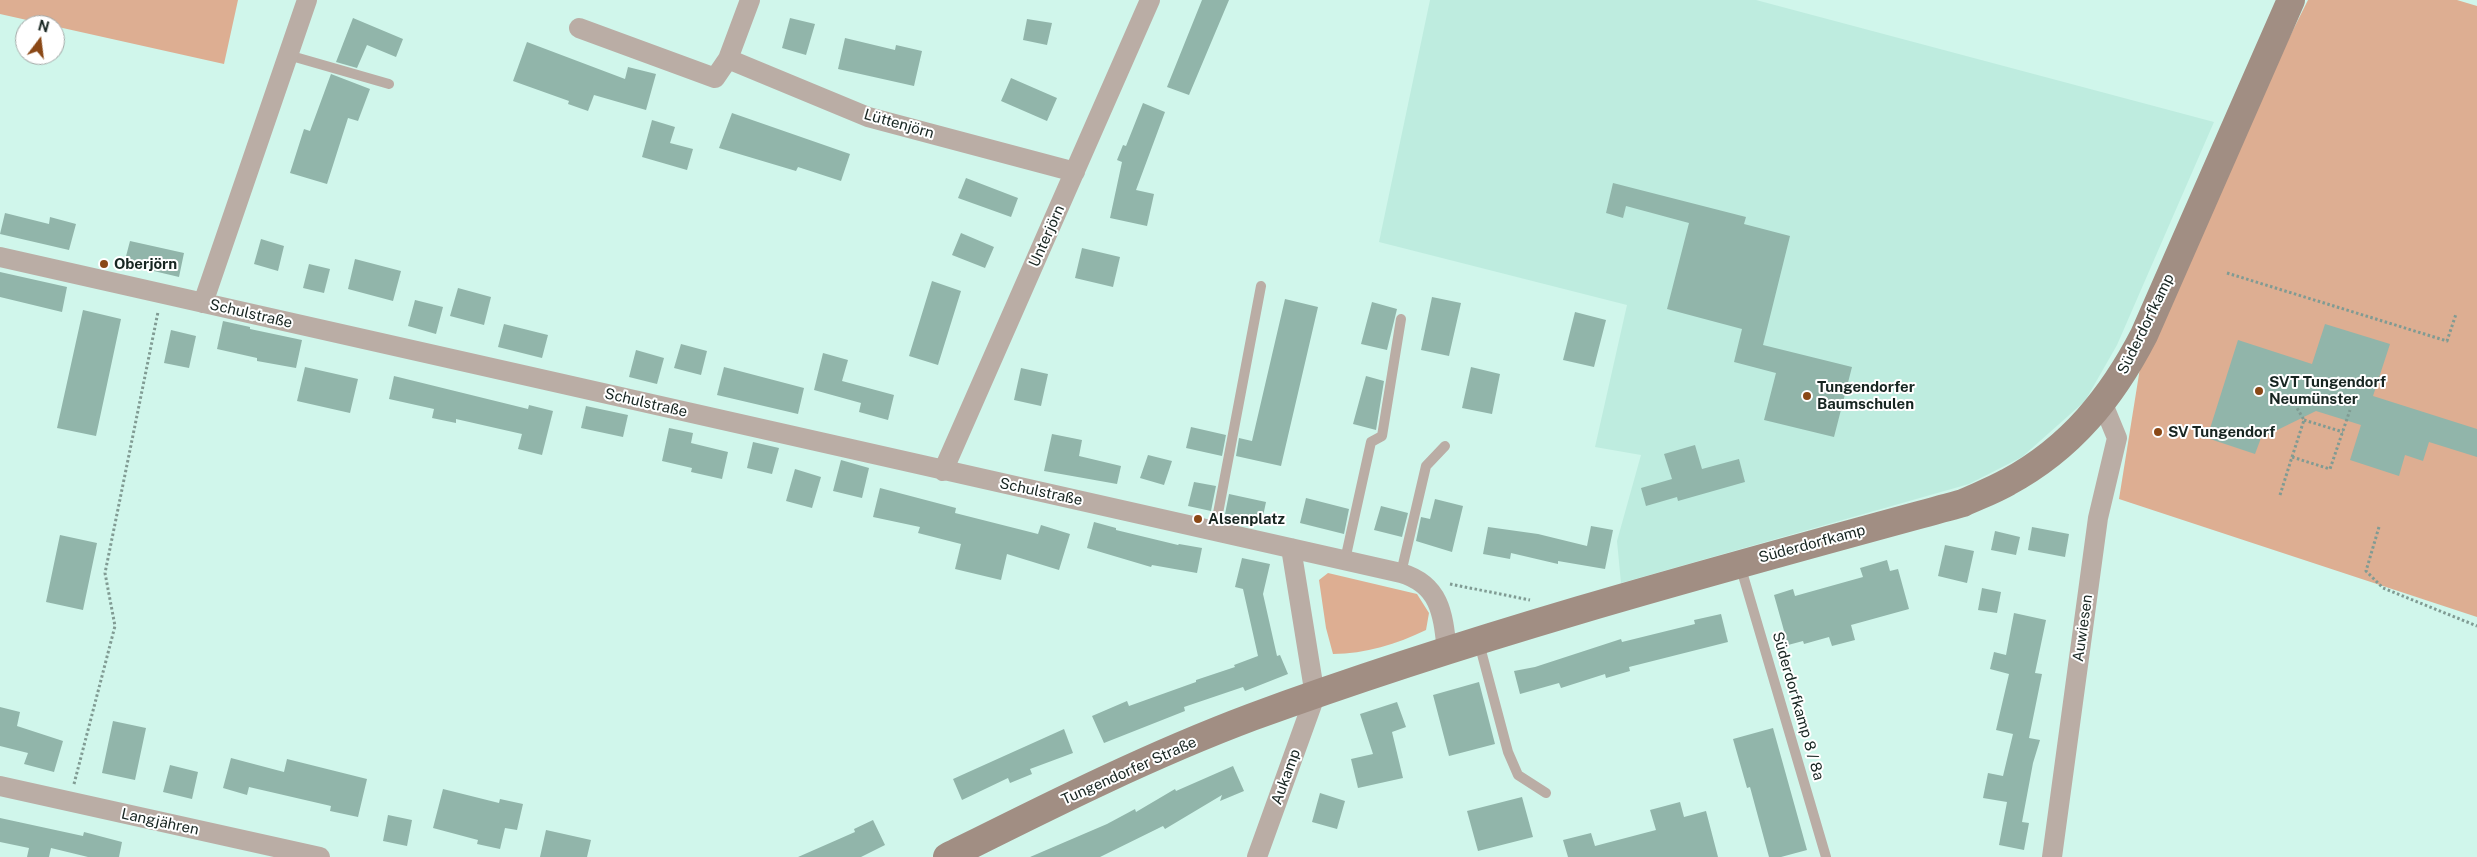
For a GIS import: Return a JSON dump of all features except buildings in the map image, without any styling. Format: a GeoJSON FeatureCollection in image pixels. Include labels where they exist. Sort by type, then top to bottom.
{"type":"FeatureCollection","features":[{"type":"Feature","properties":{"kind":"main road","name":"Süderdorfkamp"},"geometry":{"type":"LineString","coordinates":[[1478,642],[1740,564],[1963,503],[2009,482],[2044,458],[2075,433],[2102,404],[2126,369],[2144,335],[2291,0]]}},
{"type":"Feature","properties":{"kind":"main road"},"geometry":{"type":"LineString","coordinates":[[1315,696],[1478,642]]}},
{"type":"Feature","properties":{"kind":"main road","name":"Tungendorfer Straße"},"geometry":{"type":"LineString","coordinates":[[947,857],[1096,785],[1187,744],[1252,717],[1315,696]]}},
{"type":"Feature","properties":{"kind":"street"},"geometry":{"type":"LineString","coordinates":[[203,303],[307,0]]}},
{"type":"Feature","properties":{"kind":"street"},"geometry":{"type":"LineString","coordinates":[[579,28],[715,78],[728,59],[750,0]]}},
{"type":"Feature","properties":{"kind":"street","name":"Unterjörn"},"geometry":{"type":"LineString","coordinates":[[942,471],[1150,0]]}},
{"type":"Feature","properties":{"kind":"street","name":"Lüttenjörn"},"geometry":{"type":"LineString","coordinates":[[728,59],[868,117],[1075,172]]}},
{"type":"Feature","properties":{"kind":"street","name":"Schulstraße"},"geometry":{"type":"LineString","coordinates":[[0,257],[942,471],[1215,529],[1292,548]]}},
{"type":"Feature","properties":{"kind":"street","name":"Auwiesen"},"geometry":{"type":"LineString","coordinates":[[2052,857],[2098,518],[2117,438],[2102,404]]}},
{"type":"Feature","properties":{"kind":"street"},"geometry":{"type":"LineString","coordinates":[[1315,696],[1292,548],[1408,575],[1435,594],[1444,624],[1447,651]]}},
{"type":"Feature","properties":{"kind":"street","name":"Aukamp"},"geometry":{"type":"LineString","coordinates":[[1257,857],[1315,696]]}},
{"type":"Feature","properties":{"kind":"street","name":"Langjähren"},"geometry":{"type":"LineString","coordinates":[[0,786],[320,857]]}},
{"type":"Feature","properties":{"kind":"lane"},"geometry":{"type":"LineString","coordinates":[[288,55],[389,84]]}},
{"type":"Feature","properties":{"kind":"lane"},"geometry":{"type":"LineString","coordinates":[[1215,529],[1261,286]]}},
{"type":"Feature","properties":{"kind":"lane"},"geometry":{"type":"LineString","coordinates":[[1345,560],[1371,442],[1382,436],[1401,319]]}},
{"type":"Feature","properties":{"kind":"lane"},"geometry":{"type":"LineString","coordinates":[[1408,575],[1426,466],[1445,446]]}},
{"type":"Feature","properties":{"kind":"lane","name":"Süderdorfkamp 8 / 8a"},"geometry":{"type":"LineString","coordinates":[[1740,564],[1826,857]]}},
{"type":"Feature","properties":{"kind":"lane"},"geometry":{"type":"LineString","coordinates":[[1478,642],[1508,752],[1518,775],[1546,793]]}},
{"type":"Feature","properties":{"kind":"path"},"geometry":{"type":"LineString","coordinates":[[2227,273],[2447,341],[2456,314]]}},
{"type":"Feature","properties":{"kind":"path"},"geometry":{"type":"LineString","coordinates":[[69,802],[115,626],[105,573],[162,294]]}},
{"type":"Feature","properties":{"kind":"path"},"geometry":{"type":"LineString","coordinates":[[2297,408],[2304,420],[2343,432]]}},
{"type":"Feature","properties":{"kind":"path"},"geometry":{"type":"LineString","coordinates":[[2292,457],[2330,469],[2350,410]]}},
{"type":"Feature","properties":{"kind":"path"},"geometry":{"type":"LineString","coordinates":[[2280,495],[2304,420]]}},
{"type":"Feature","properties":{"kind":"path"},"geometry":{"type":"LineString","coordinates":[[2379,527],[2366,570],[2383,588],[2477,626]]}},
{"type":"Feature","properties":{"kind":"path"},"geometry":{"type":"LineString","coordinates":[[1408,575],[1540,601]]}},
{"type":"Feature","properties":{"kind":"shaded area"},"geometry":{"type":"Polygon","coordinates":[[[0,0],[238,0],[224,64],[65,29],[65,15],[15,15],[15,17],[0,14],[0,0]]]}},
{"type":"Feature","properties":{"kind":"shaded area","name":"Tungendorfer Baumschulen"},"geometry":{"type":"Polygon","coordinates":[[[1430,0],[1756,0],[2214,122],[2117,345],[2085,401],[2022,457],[1969,484],[1621,583],[1617,541],[1641,455],[1595,447],[1627,305],[1379,242],[1430,0]]]}},
{"type":"Feature","properties":{"kind":"shaded area"},"geometry":{"type":"Polygon","coordinates":[[[2308,0],[2457,0],[2477,6],[2477,617],[2119,499],[2140,368],[2273,70],[2308,0]]]}},
{"type":"Feature","properties":{"kind":"shaded area"},"geometry":{"type":"Polygon","coordinates":[[[1328,573],[1417,594],[1429,613],[1426,630],[1404,640],[1381,647],[1345,654],[1333,654],[1326,628],[1319,580],[1328,573]]]}},
{"type":"Feature","properties":{"kind":"place","name":"Oberjörn"},"geometry":{"type":"Point","coordinates":[104,264]}},
{"type":"Feature","properties":{"kind":"place","name":"SVT Tungendorf Neumünster"},"geometry":{"type":"Point","coordinates":[2259,391]}},
{"type":"Feature","properties":{"kind":"place","name":"Tungendorfer Baumschulen"},"geometry":{"type":"Point","coordinates":[1807,396]}},
{"type":"Feature","properties":{"kind":"place","name":"SV Tungendorf"},"geometry":{"type":"Point","coordinates":[2158,432]}},
{"type":"Feature","properties":{"kind":"place","name":"Alsenplatz"},"geometry":{"type":"Point","coordinates":[1198,519]}}]}
